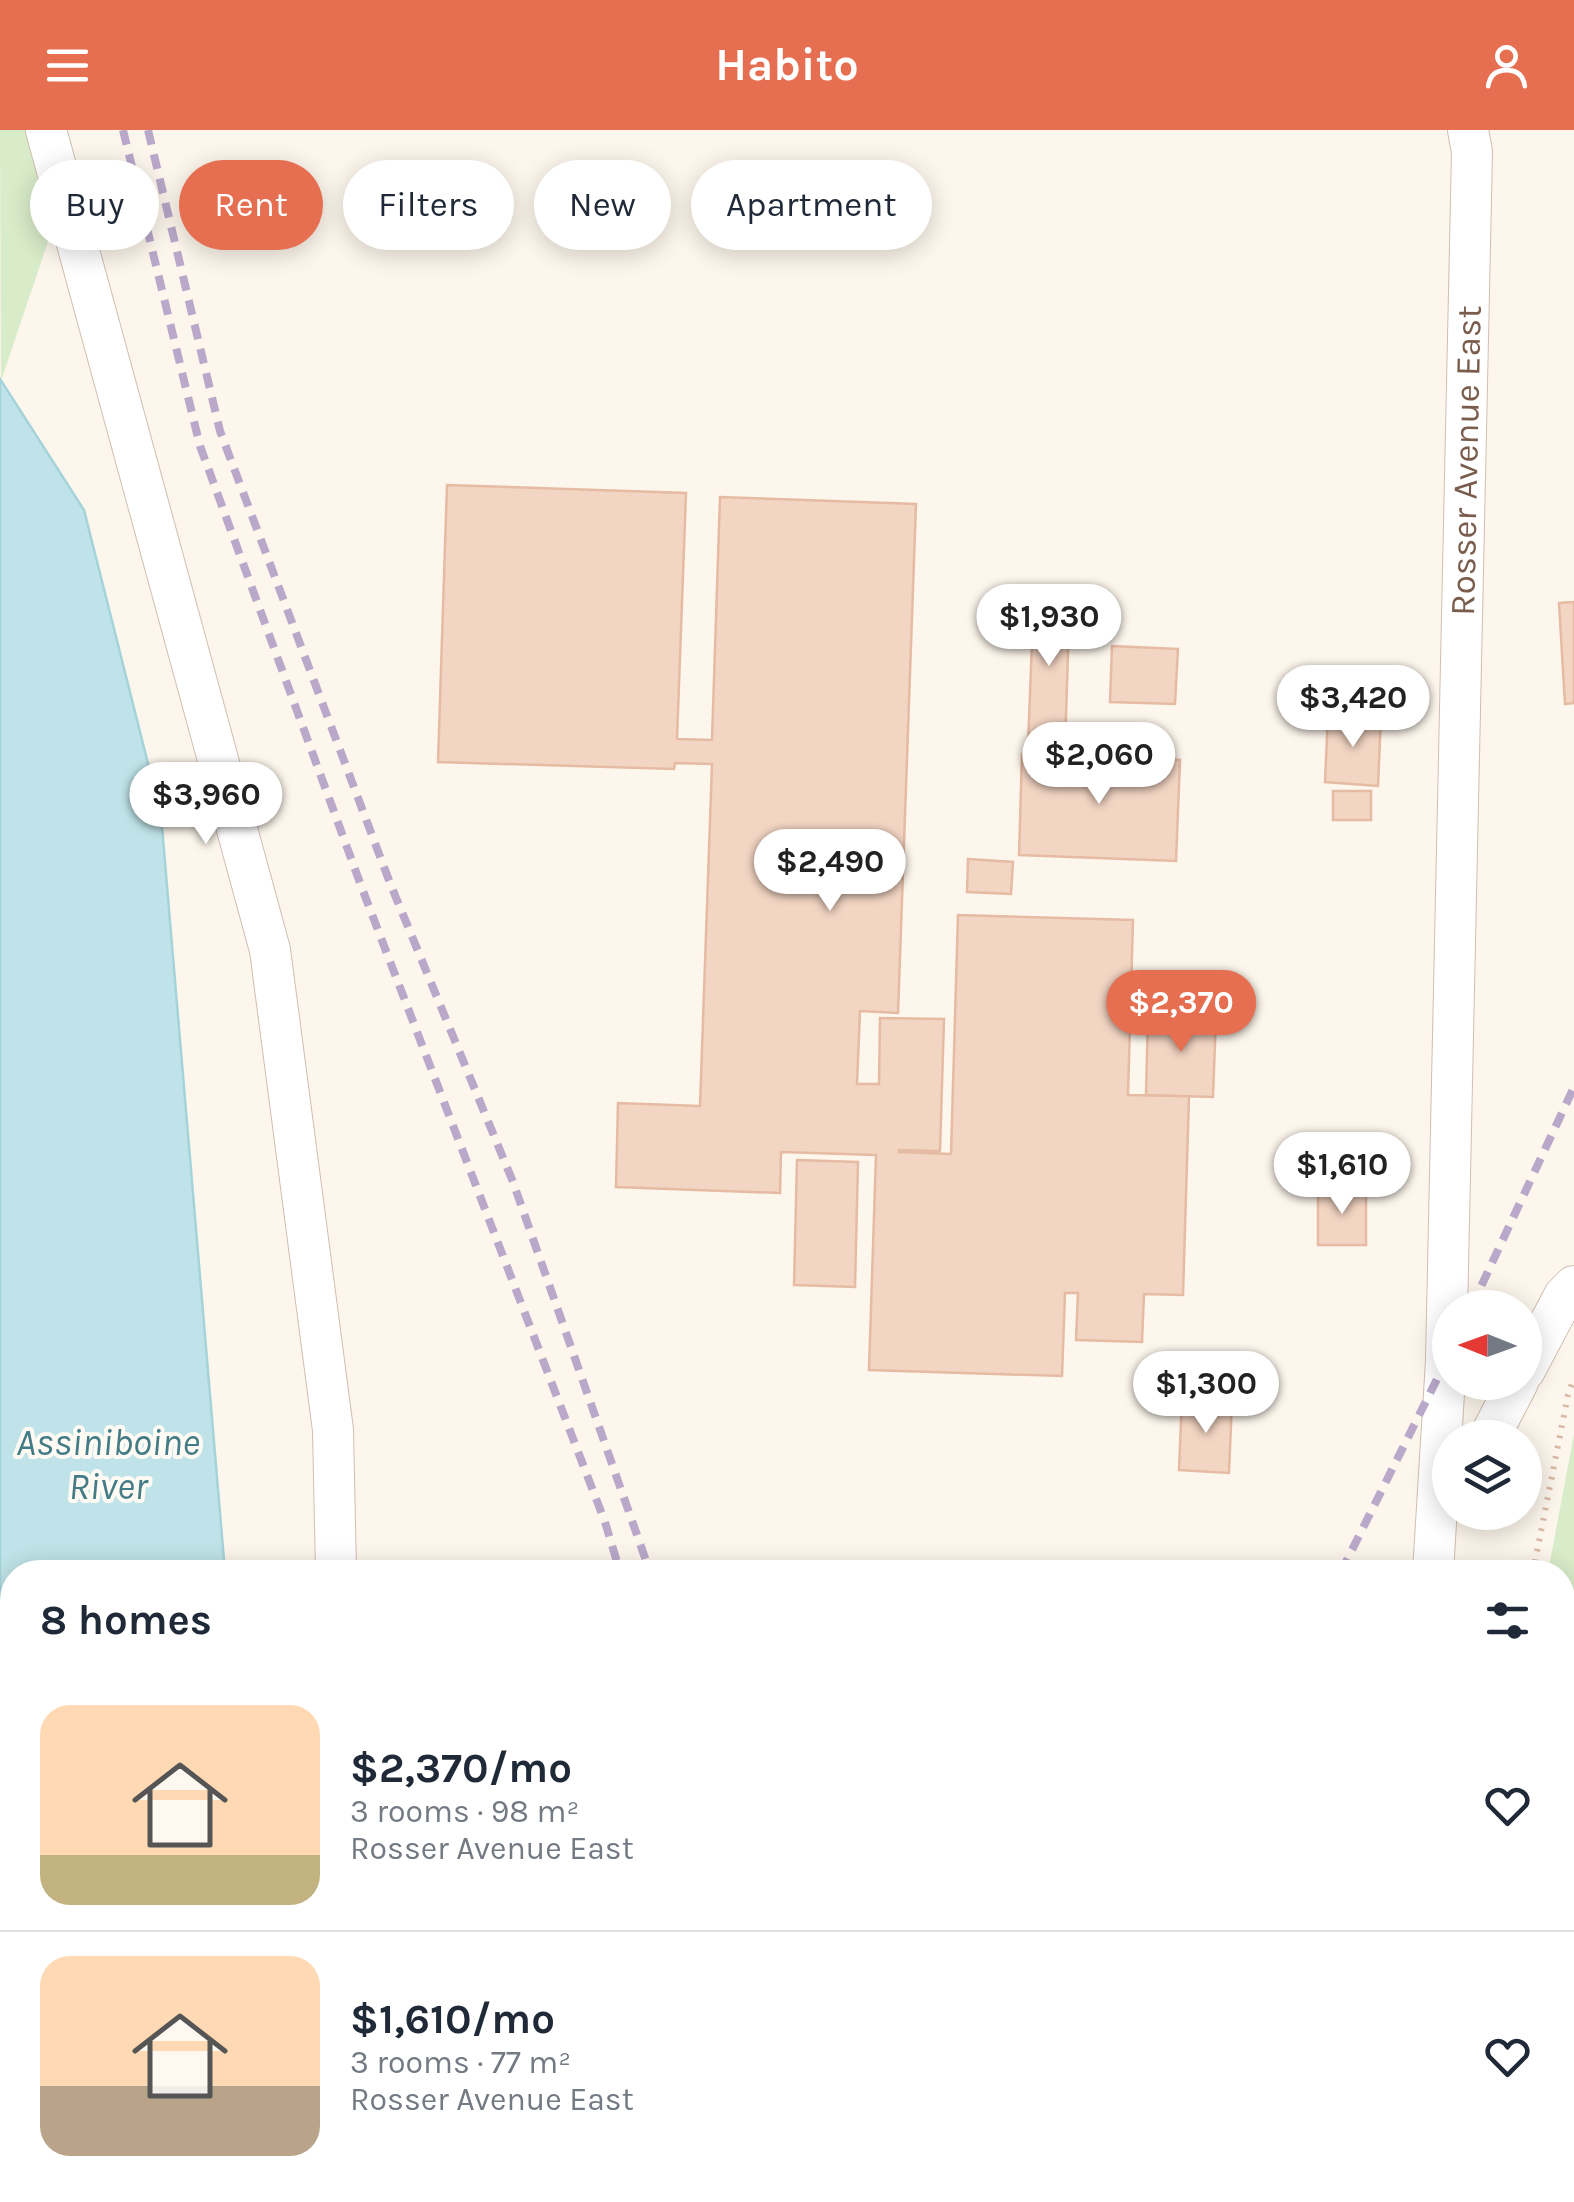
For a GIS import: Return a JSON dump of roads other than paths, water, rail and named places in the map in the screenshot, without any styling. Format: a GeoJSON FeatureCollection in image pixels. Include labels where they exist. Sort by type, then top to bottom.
{"type":"FeatureCollection","features":[{"type":"Feature","properties":{"kind":"street"},"geometry":{"type":"LineString","coordinates":[[46,130],[270,950],[333,1430],[336,1560]]}},
{"type":"Feature","properties":{"kind":"street","name":"Rosser Avenue East"},"geometry":{"type":"LineString","coordinates":[[1439,1540],[1472,152],[1468,130]]}},
{"type":"Feature","properties":{"kind":"street"},"geometry":{"type":"LineString","coordinates":[[1542,1338],[1564,1296],[1574,1286]]}},
{"type":"Feature","properties":{"kind":"water","name":"Assiniboine River"},"geometry":{"type":"Polygon","coordinates":[[[0,379],[84,510],[161,815],[224,1560],[0,1560],[0,379]]]}},
{"type":"Feature","properties":{"kind":"railway"},"geometry":{"type":"LineString","coordinates":[[123,130],[200,446],[363,891],[616,1560]]}},
{"type":"Feature","properties":{"kind":"railway"},"geometry":{"type":"LineString","coordinates":[[148,130],[220,431],[390,883],[513,1182],[646,1560]]}},
{"type":"Feature","properties":{"kind":"railway"},"geometry":{"type":"LineString","coordinates":[[1479,1290],[1574,1087]]}},
{"type":"Feature","properties":{"kind":"railway"},"geometry":{"type":"LineString","coordinates":[[1347,1560],[1432,1389]]}}]}
